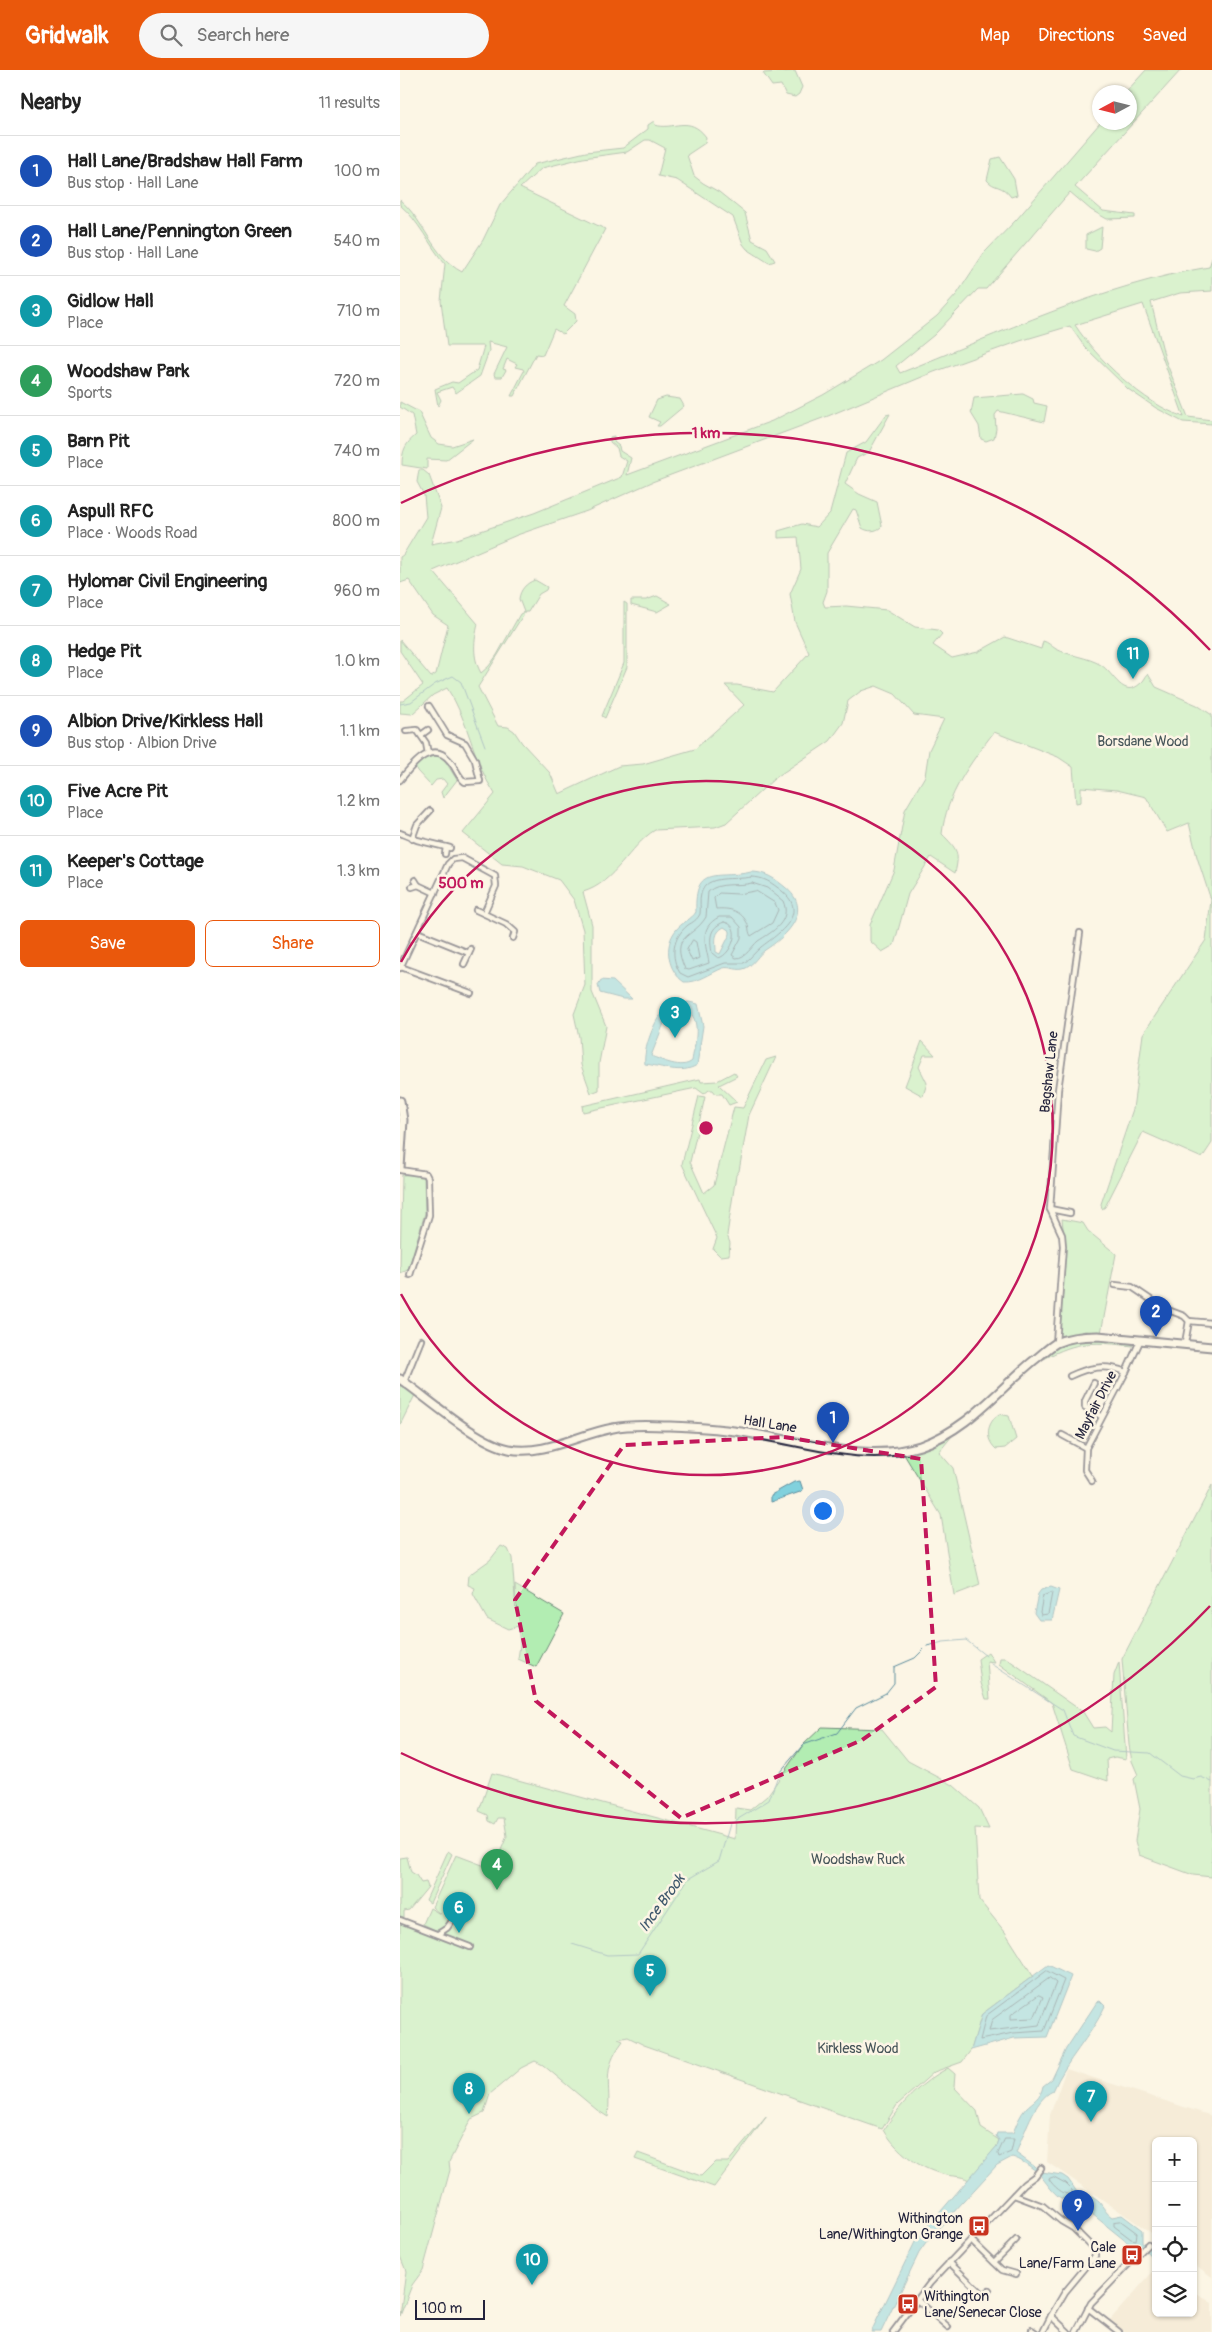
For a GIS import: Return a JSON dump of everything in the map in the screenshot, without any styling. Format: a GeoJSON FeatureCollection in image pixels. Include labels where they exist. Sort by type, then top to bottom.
{"type":"FeatureCollection","features":[{"type":"Feature","properties":{"kind":"street"},"geometry":{"type":"LineString","coordinates":[[400,780],[419,758],[428,754],[444,755],[465,782],[480,781],[475,760],[465,743],[448,735],[429,706]]}},
{"type":"Feature","properties":{"kind":"street"},"geometry":{"type":"LineString","coordinates":[[406,732],[415,730],[421,735],[428,754]]}},
{"type":"Feature","properties":{"kind":"street"},"geometry":{"type":"LineString","coordinates":[[421,735],[428,730]]}},
{"type":"Feature","properties":{"kind":"street"},"geometry":{"type":"LineString","coordinates":[[412,839],[419,822],[430,810]]}},
{"type":"Feature","properties":{"kind":"street"},"geometry":{"type":"LineString","coordinates":[[400,833],[412,839],[448,847],[445,854]]}},
{"type":"Feature","properties":{"kind":"street"},"geometry":{"type":"LineString","coordinates":[[471,993],[400,967],[449,862],[455,858],[462,858],[495,876],[496,886],[484,913]]}},
{"type":"Feature","properties":{"kind":"street"},"geometry":{"type":"LineString","coordinates":[[415,880],[418,886]]}},
{"type":"Feature","properties":{"kind":"street"},"geometry":{"type":"LineString","coordinates":[[412,886],[418,886],[435,893]]}},
{"type":"Feature","properties":{"kind":"street"},"geometry":{"type":"LineString","coordinates":[[476,910],[506,924],[518,933],[513,938]]}},
{"type":"Feature","properties":{"kind":"street"},"geometry":{"type":"LineString","coordinates":[[417,932],[470,951],[464,964]]}},
{"type":"Feature","properties":{"kind":"street","name":"Bagshaw Lane"},"geometry":{"type":"LineString","coordinates":[[1051,1211],[1058,1090],[1080,934]]}},
{"type":"Feature","properties":{"kind":"street"},"geometry":{"type":"LineString","coordinates":[[400,1101],[403,1120],[400,1169],[426,1174],[428,1178],[429,1215],[410,1275]]}},
{"type":"Feature","properties":{"kind":"street"},"geometry":{"type":"LineString","coordinates":[[1051,1211],[1070,1214]]}},
{"type":"Feature","properties":{"kind":"street"},"geometry":{"type":"LineString","coordinates":[[1051,1211],[1062,1235],[1063,1246],[1056,1343]]}},
{"type":"Feature","properties":{"kind":"street"},"geometry":{"type":"LineString","coordinates":[[1122,1286],[1124,1280]]}},
{"type":"Feature","properties":{"kind":"street"},"geometry":{"type":"LineString","coordinates":[[1115,1285],[1132,1288],[1163,1308],[1184,1316],[1189,1321],[1212,1323]]}},
{"type":"Feature","properties":{"kind":"street"},"geometry":{"type":"LineString","coordinates":[[1185,1343],[1189,1321]]}},
{"type":"Feature","properties":{"kind":"street","name":"Hall Lane"},"geometry":{"type":"LineString","coordinates":[[402,1381],[485,1440],[508,1449],[519,1450],[548,1447],[612,1428],[648,1426],[692,1427],[753,1434],[852,1451],[890,1451],[920,1446],[969,1421],[1025,1368],[1056,1343],[1086,1336],[1185,1343],[1212,1347]]}},
{"type":"Feature","properties":{"kind":"street"},"geometry":{"type":"LineString","coordinates":[[402,1381],[421,1340]]}},
{"type":"Feature","properties":{"kind":"street","name":"Mayfair Drive"},"geometry":{"type":"LineString","coordinates":[[1092,1480],[1085,1470],[1086,1448],[1140,1341]]}},
{"type":"Feature","properties":{"kind":"street"},"geometry":{"type":"LineString","coordinates":[[1070,1376],[1084,1369],[1101,1366],[1116,1368],[1126,1372]]}},
{"type":"Feature","properties":{"kind":"street"},"geometry":{"type":"LineString","coordinates":[[1094,1383],[1085,1401],[1085,1407],[1101,1416]]}},
{"type":"Feature","properties":{"kind":"street"},"geometry":{"type":"LineString","coordinates":[[1062,1435],[1086,1448]]}},
{"type":"Feature","properties":{"kind":"street"},"geometry":{"type":"LineString","coordinates":[[438,1934],[454,1918]]}},
{"type":"Feature","properties":{"kind":"street"},"geometry":{"type":"LineString","coordinates":[[400,1920],[470,1947]]}},
{"type":"Feature","properties":{"kind":"street"},"geometry":{"type":"LineString","coordinates":[[893,2332],[916,2299],[949,2262],[1041,2168]]}},
{"type":"Feature","properties":{"kind":"street"},"geometry":{"type":"LineString","coordinates":[[1014,2195],[1043,2206],[1073,2228],[1095,2250],[1095,2256],[1065,2292],[1043,2332]]}},
{"type":"Feature","properties":{"kind":"street"},"geometry":{"type":"LineString","coordinates":[[971,2240],[1002,2270],[1016,2274]]}},
{"type":"Feature","properties":{"kind":"street"},"geometry":{"type":"LineString","coordinates":[[994,2262],[1016,2240]]}},
{"type":"Feature","properties":{"kind":"street"},"geometry":{"type":"LineString","coordinates":[[1076,2332],[1088,2308],[1148,2244]]}},
{"type":"Feature","properties":{"kind":"street"},"geometry":{"type":"LineString","coordinates":[[949,2262],[984,2296],[989,2290]]}},
{"type":"Feature","properties":{"kind":"street"},"geometry":{"type":"LineString","coordinates":[[916,2299],[948,2327]]}},
{"type":"Feature","properties":{"kind":"street"},"geometry":{"type":"LineString","coordinates":[[1088,2308],[1119,2332]]}},
{"type":"Feature","properties":{"kind":"street"},"geometry":{"type":"LineString","coordinates":[[1051,2316],[1068,2332]]}},
{"type":"Feature","properties":{"kind":"highlighted area"},"geometry":{"type":"Polygon","coordinates":[[[784,1437],[921,1459],[936,1687],[862,1740],[681,1818],[536,1701],[515,1600],[624,1445],[784,1437]]]}},
{"type":"Feature","properties":{"kind":"shaded area"},"geometry":{"type":"Polygon","coordinates":[[[1066,2069],[1212,2116],[1212,2277],[1197,2266],[1197,2137],[1152,2137],[1152,2233],[1047,2162],[1050,2115],[1066,2069]]]}},
{"type":"Feature","properties":{"kind":"shaded area"},"geometry":{"type":"Polygon","coordinates":[[[1152,2273],[1152,2317],[1197,2317],[1197,2294],[1212,2303],[1212,2332],[1125,2332],[1109,2321],[1152,2273]]]}},
{"type":"Feature","properties":{"kind":"green space","name":"Borsdane Wood"},"geometry":{"type":"Polygon","coordinates":[[[1146,70],[1181,70],[1137,119],[1137,85],[1132,85],[1146,70]]]}},
{"type":"Feature","properties":{"kind":"green space"},"geometry":{"type":"Polygon","coordinates":[[[795,71],[802,87],[799,94],[795,97],[786,95],[781,85],[772,86],[763,73],[795,71]]]}},
{"type":"Feature","properties":{"kind":"green space"},"geometry":{"type":"Polygon","coordinates":[[[654,121],[655,125],[687,125],[700,130],[706,137],[705,143],[687,155],[694,176],[719,192],[745,213],[752,240],[767,248],[775,261],[769,263],[747,249],[743,244],[733,217],[677,180],[658,176],[665,148],[650,140],[645,140],[627,152],[583,158],[542,168],[520,188],[605,229],[564,306],[575,314],[576,321],[563,334],[554,329],[543,355],[536,354],[514,396],[511,396],[524,371],[515,367],[517,364],[507,359],[503,369],[506,370],[502,377],[495,377],[494,374],[507,347],[488,342],[489,351],[480,376],[456,393],[452,387],[437,392],[441,400],[438,406],[435,389],[452,382],[458,383],[477,370],[484,346],[447,346],[441,301],[445,264],[413,218],[400,205],[400,200],[409,208],[443,257],[462,272],[483,240],[500,205],[535,164],[586,152],[623,148],[648,129],[648,125],[654,121]]]}},
{"type":"Feature","properties":{"kind":"green space","name":"Borsdane Wood"},"geometry":{"type":"Polygon","coordinates":[[[1094,130],[1127,130],[1075,187],[1103,211],[1135,215],[1135,218],[1107,219],[1091,210],[1070,192],[986,289],[978,289],[934,335],[896,366],[900,373],[1090,298],[1169,275],[1209,267],[1212,258],[1212,291],[1180,293],[1151,302],[1165,359],[1188,417],[1212,420],[1212,424],[1183,422],[1156,408],[1128,389],[1084,346],[1070,326],[1020,341],[934,372],[828,416],[652,482],[587,511],[517,535],[433,571],[478,624],[475,649],[476,661],[481,673],[497,655],[520,614],[524,612],[519,599],[524,587],[535,580],[547,587],[546,590],[539,594],[528,612],[525,612],[478,687],[498,726],[508,727],[514,731],[522,743],[550,773],[559,794],[619,766],[643,764],[695,749],[744,705],[725,685],[737,685],[773,692],[809,653],[795,622],[790,594],[801,569],[798,537],[778,538],[778,531],[802,524],[817,527],[830,513],[846,453],[866,442],[886,415],[890,414],[869,452],[857,458],[845,484],[859,494],[877,502],[882,526],[872,531],[862,528],[856,510],[853,509],[827,553],[827,591],[823,602],[825,607],[846,606],[887,610],[915,627],[938,630],[942,634],[933,645],[952,658],[978,652],[1005,637],[1041,649],[1043,641],[1056,649],[1101,665],[1124,687],[1135,687],[1148,674],[1156,687],[1197,705],[1212,715],[1212,1143],[1202,1158],[1143,1132],[1105,1207],[1102,1209],[1101,1204],[1133,1109],[1143,1034],[1206,940],[1211,900],[1197,857],[1189,823],[1167,832],[1146,797],[1117,790],[1081,787],[1081,802],[1076,803],[1073,767],[1058,757],[994,732],[954,792],[944,820],[942,834],[954,847],[957,855],[955,873],[931,857],[908,894],[894,945],[882,952],[870,941],[870,925],[894,870],[905,810],[925,776],[929,750],[944,719],[914,715],[895,694],[876,686],[861,691],[848,701],[843,723],[830,741],[775,778],[726,823],[715,827],[655,830],[637,845],[604,881],[583,892],[592,925],[592,992],[606,1026],[599,1063],[599,1090],[591,1093],[581,1065],[579,1037],[574,1014],[585,985],[583,930],[574,900],[559,880],[523,866],[502,864],[463,833],[495,794],[481,768],[461,714],[447,688],[433,695],[412,714],[400,713],[400,701],[403,701],[423,685],[400,651],[400,640],[431,677],[436,674],[448,625],[433,615],[409,580],[400,583],[400,557],[426,517],[424,495],[417,482],[419,470],[423,470],[429,475],[441,508],[431,544],[457,539],[534,513],[622,477],[627,461],[619,456],[617,448],[610,442],[610,437],[614,436],[614,442],[619,446],[620,451],[631,458],[627,475],[772,421],[823,395],[881,360],[937,316],[957,294],[984,253],[1017,219],[1094,130]],[[1143,304],[1075,325],[1096,352],[1123,379],[1153,402],[1184,417],[1143,304]]]}},
{"type":"Feature","properties":{"kind":"green space"},"geometry":{"type":"Polygon","coordinates":[[[1000,157],[1014,179],[1017,195],[1011,197],[1004,190],[992,185],[987,180],[992,159],[1000,157]]]}},
{"type":"Feature","properties":{"kind":"green space"},"geometry":{"type":"Polygon","coordinates":[[[1102,227],[1100,248],[1095,251],[1086,249],[1086,235],[1102,227]]]}},
{"type":"Feature","properties":{"kind":"green space"},"geometry":{"type":"Polygon","coordinates":[[[1023,394],[1033,399],[1034,403],[1047,406],[1044,422],[998,411],[995,415],[996,429],[994,438],[986,441],[981,439],[979,426],[971,413],[974,398],[1023,394]]]}},
{"type":"Feature","properties":{"kind":"green space"},"geometry":{"type":"Polygon","coordinates":[[[666,397],[680,399],[684,406],[660,426],[657,426],[660,422],[649,417],[657,400],[666,397]]]}},
{"type":"Feature","properties":{"kind":"green space"},"geometry":{"type":"Polygon","coordinates":[[[400,402],[419,412],[431,438],[439,444],[452,446],[473,439],[446,460],[427,459],[427,469],[402,465],[405,448],[416,435],[412,415],[400,407],[400,402]]]}},
{"type":"Feature","properties":{"kind":"green space"},"geometry":{"type":"Polygon","coordinates":[[[657,596],[671,604],[657,612],[631,605],[631,600],[646,600],[657,596]]]}},
{"type":"Feature","properties":{"kind":"green space"},"geometry":{"type":"Polygon","coordinates":[[[624,602],[627,604],[627,667],[605,718],[602,716],[624,663],[624,602]]]}},
{"type":"Feature","properties":{"kind":"green space"},"geometry":{"type":"Polygon","coordinates":[[[439,756],[444,759],[457,780],[443,798],[441,792],[447,784],[443,779],[436,780],[431,786],[417,771],[414,763],[422,758],[439,756]]]}},
{"type":"Feature","properties":{"kind":"green space"},"geometry":{"type":"Polygon","coordinates":[[[922,1041],[935,1055],[924,1055],[919,1067],[927,1083],[923,1096],[905,1086],[922,1041]]]}},
{"type":"Feature","properties":{"kind":"green space"},"geometry":{"type":"Polygon","coordinates":[[[776,1057],[749,1115],[739,1171],[736,1175],[727,1235],[730,1243],[729,1255],[720,1256],[713,1249],[717,1238],[682,1164],[699,1096],[705,1097],[690,1162],[704,1193],[714,1185],[734,1107],[743,1108],[766,1060],[776,1057]]]}},
{"type":"Feature","properties":{"kind":"green space"},"geometry":{"type":"Polygon","coordinates":[[[734,1072],[737,1076],[719,1085],[737,1102],[729,1105],[722,1094],[716,1094],[713,1090],[709,1090],[704,1094],[696,1088],[583,1112],[582,1106],[700,1079],[701,1082],[717,1081],[734,1072]]]}},
{"type":"Feature","properties":{"kind":"green space"},"geometry":{"type":"Polygon","coordinates":[[[419,1174],[424,1177],[425,1213],[408,1270],[400,1273],[402,1175],[419,1174]]]}},
{"type":"Feature","properties":{"kind":"green space"},"geometry":{"type":"Polygon","coordinates":[[[1062,1219],[1083,1223],[1088,1231],[1116,1254],[1101,1333],[1085,1331],[1059,1339],[1065,1245],[1062,1219]]]}},
{"type":"Feature","properties":{"kind":"green space"},"geometry":{"type":"Polygon","coordinates":[[[1093,1339],[1130,1341],[1133,1346],[1097,1343],[1077,1345],[1044,1359],[1042,1357],[1065,1343],[1093,1339]]]}},
{"type":"Feature","properties":{"kind":"green space"},"geometry":{"type":"Polygon","coordinates":[[[400,1385],[415,1395],[400,1425],[400,1385]]]}},
{"type":"Feature","properties":{"kind":"green space"},"geometry":{"type":"Polygon","coordinates":[[[999,1414],[1009,1416],[1016,1439],[1005,1448],[996,1449],[992,1445],[988,1431],[992,1422],[999,1414]]]}},
{"type":"Feature","properties":{"kind":"green space"},"geometry":{"type":"Polygon","coordinates":[[[951,1434],[952,1436],[939,1452],[953,1468],[980,1585],[954,1595],[941,1515],[905,1456],[905,1452],[951,1434]]]}},
{"type":"Feature","properties":{"kind":"green space"},"geometry":{"type":"Polygon","coordinates":[[[1212,1485],[1212,1877],[1193,1875],[1139,1855],[1135,1841],[1140,1809],[1134,1779],[1138,1775],[1132,1761],[1129,1745],[1122,1659],[1212,1485]]]}},
{"type":"Feature","properties":{"kind":"green space"},"geometry":{"type":"Polygon","coordinates":[[[501,1546],[508,1549],[512,1558],[516,1610],[515,1585],[564,1614],[536,1667],[518,1659],[520,1645],[518,1626],[508,1629],[487,1619],[473,1594],[475,1588],[468,1585],[469,1575],[490,1560],[501,1546]]]}},
{"type":"Feature","properties":{"kind":"green space"},"geometry":{"type":"Polygon","coordinates":[[[988,1652],[994,1662],[987,1661],[990,1699],[986,1699],[981,1683],[978,1659],[988,1652]]]}},
{"type":"Feature","properties":{"kind":"green space"},"geometry":{"type":"Polygon","coordinates":[[[1000,1658],[1006,1658],[1083,1712],[1093,1728],[1105,1727],[1111,1732],[1114,1675],[1119,1662],[1126,1759],[1115,1757],[1107,1759],[1108,1781],[1073,1769],[1052,1703],[999,1664],[1000,1658]]]}},
{"type":"Feature","properties":{"kind":"green space"},"geometry":{"type":"Polygon","coordinates":[[[822,1727],[882,1729],[908,1761],[953,1785],[979,1808],[989,1829],[975,1828],[979,1900],[1005,1932],[1033,1976],[982,2014],[971,2050],[962,2062],[934,2072],[897,2105],[882,2129],[644,2045],[628,2037],[618,2039],[623,2041],[616,2052],[609,2070],[608,2117],[543,2065],[535,2061],[521,2068],[490,2094],[484,2113],[471,2119],[449,2162],[450,2170],[423,2270],[412,2285],[400,2316],[406,2271],[400,2256],[400,1920],[438,1934],[440,1929],[435,1930],[423,1924],[430,1908],[440,1914],[432,1907],[456,1855],[493,1869],[507,1836],[504,1818],[498,1818],[495,1824],[489,1821],[488,1815],[479,1811],[492,1773],[735,1839],[736,1808],[750,1810],[767,1796],[803,1745],[822,1727]]]}},
{"type":"Feature","properties":{"kind":"green space"},"geometry":{"type":"Polygon","coordinates":[[[448,1851],[452,1854],[430,1903],[426,1900],[448,1851]]]}},
{"type":"Feature","properties":{"kind":"green space"},"geometry":{"type":"Polygon","coordinates":[[[407,1857],[411,1872],[416,1875],[421,1883],[426,1882],[428,1887],[409,1910],[404,1911],[404,1917],[400,1916],[400,1858],[407,1857]]]}},
{"type":"Feature","properties":{"kind":"green space"},"geometry":{"type":"Polygon","coordinates":[[[948,2068],[955,2074],[954,2087],[977,2111],[981,2128],[999,2140],[997,2146],[969,2180],[925,2168],[902,2152],[884,2130],[897,2111],[920,2087],[948,2068]]]}},
{"type":"Feature","properties":{"kind":"green space"},"geometry":{"type":"Polygon","coordinates":[[[767,2116],[714,2187],[635,2159],[638,2153],[701,2176],[715,2162],[728,2162],[767,2116]]]}},
{"type":"Feature","properties":{"kind":"water"},"geometry":{"type":"Polygon","coordinates":[[[751,872],[765,874],[785,887],[793,896],[797,905],[794,922],[789,930],[746,968],[723,968],[700,979],[684,982],[674,971],[669,958],[672,936],[696,912],[696,897],[699,886],[704,880],[719,875],[751,872]],[[724,927],[718,932],[716,952],[720,954],[730,931],[724,927]]]}},
{"type":"Feature","properties":{"kind":"water"},"geometry":{"type":"Polygon","coordinates":[[[601,980],[613,981],[632,999],[623,999],[600,993],[598,985],[601,980]]]}},
{"type":"Feature","properties":{"kind":"water"},"geometry":{"type":"Polygon","coordinates":[[[689,1002],[698,1004],[703,1026],[697,1065],[678,1070],[645,1064],[647,1044],[663,1011],[675,1004],[689,1002]],[[678,1011],[666,1018],[651,1056],[666,1062],[683,1065],[692,1061],[696,1028],[693,1016],[689,1012],[678,1011]]]}},
{"type":"Feature","properties":{"kind":"water"},"geometry":{"type":"Polygon","coordinates":[[[800,1481],[803,1490],[771,1502],[771,1495],[794,1482],[800,1481]]]}},
{"type":"Feature","properties":{"kind":"water"},"geometry":{"type":"Polygon","coordinates":[[[1051,1587],[1059,1590],[1052,1620],[1039,1620],[1034,1613],[1038,1594],[1041,1590],[1051,1587]]]}},
{"type":"Feature","properties":{"kind":"water"},"geometry":{"type":"Polygon","coordinates":[[[1048,1965],[1071,1976],[1047,2037],[1014,2038],[971,2050],[982,2014],[1048,1965]]]}},
{"type":"Feature","properties":{"kind":"water"},"geometry":{"type":"Polygon","coordinates":[[[1100,2001],[1105,2006],[1053,2091],[1046,2095],[1035,2109],[1016,2153],[1042,2172],[1062,2175],[1068,2179],[1077,2192],[1098,2201],[1112,2217],[1122,2215],[1142,2230],[1142,2242],[1152,2247],[1152,2258],[1146,2251],[1128,2243],[1076,2201],[1064,2200],[1059,2197],[1039,2174],[1012,2157],[997,2165],[929,2239],[919,2253],[881,2332],[871,2332],[916,2240],[997,2146],[999,2140],[996,2136],[997,2133],[1013,2133],[1026,2108],[1039,2096],[1043,2086],[1052,2079],[1066,2049],[1097,2002],[1100,2001]]]}},
{"type":"Feature","properties":{"kind":"waterway"},"geometry":{"type":"LineString","coordinates":[[400,704],[411,702],[435,684],[453,676],[461,682],[485,746]]}},
{"type":"Feature","properties":{"kind":"waterway","name":"Ince Brook"},"geometry":{"type":"LineString","coordinates":[[572,1944],[607,1955],[638,1954],[688,1879],[719,1861],[730,1824],[769,1800],[779,1773],[803,1745],[837,1733],[856,1708],[886,1693],[894,1683],[894,1667],[915,1658],[927,1646],[943,1642],[966,1640],[986,1656]]}},
{"type":"Feature","properties":{"kind":"waterway"},"geometry":{"type":"LineString","coordinates":[[991,1664],[1063,1710],[1073,1736],[1113,1751],[1150,1753],[1180,1776],[1193,1779],[1201,1777],[1212,1782]]}},
{"type":"Feature","properties":{"kind":"place","name":"Keeper's Cottage"},"geometry":{"type":"Point","coordinates":[1133,679]}},
{"type":"Feature","properties":{"kind":"place","name":"Gidlow Hall"},"geometry":{"type":"Point","coordinates":[675,1038]}},
{"type":"Feature","properties":{"kind":"place","name":"Hall Lane/Pennington Green"},"geometry":{"type":"Point","coordinates":[1156,1337]}},
{"type":"Feature","properties":{"kind":"place","name":"Hall Lane/Bradshaw Hall Farm"},"geometry":{"type":"Point","coordinates":[833,1443]}},
{"type":"Feature","properties":{"kind":"place","name":"Woodshaw Park"},"geometry":{"type":"Point","coordinates":[497,1890]}},
{"type":"Feature","properties":{"kind":"place","name":"Aspull RFC"},"geometry":{"type":"Point","coordinates":[459,1933]}},
{"type":"Feature","properties":{"kind":"place","name":"Barn Pit"},"geometry":{"type":"Point","coordinates":[650,1996]}},
{"type":"Feature","properties":{"kind":"place","name":"Hedge Pit"},"geometry":{"type":"Point","coordinates":[469,2114]}},
{"type":"Feature","properties":{"kind":"place","name":"Hylomar Civil Engineering"},"geometry":{"type":"Point","coordinates":[1091,2122]}},
{"type":"Feature","properties":{"kind":"place","name":"Withington Lane/Withington Grange"},"geometry":{"type":"Point","coordinates":[979,2226]}},
{"type":"Feature","properties":{"kind":"place","name":"Albion Drive/Kirkless Hall"},"geometry":{"type":"Point","coordinates":[1078,2231]}},
{"type":"Feature","properties":{"kind":"place","name":"Cale Lane/Farm Lane"},"geometry":{"type":"Point","coordinates":[1132,2255]}},
{"type":"Feature","properties":{"kind":"place","name":"Five Acre Pit"},"geometry":{"type":"Point","coordinates":[532,2285]}},
{"type":"Feature","properties":{"kind":"place","name":"Withington Lane/Senecar Close"},"geometry":{"type":"Point","coordinates":[908,2304]}},
{"type":"Feature","properties":{"kind":"park label","name":"Woodshaw Ruck"},"geometry":{"type":"Point","coordinates":[858,1859]}},
{"type":"Feature","properties":{"kind":"park label","name":"Kirkless Wood"},"geometry":{"type":"Point","coordinates":[858,2048]}}]}
